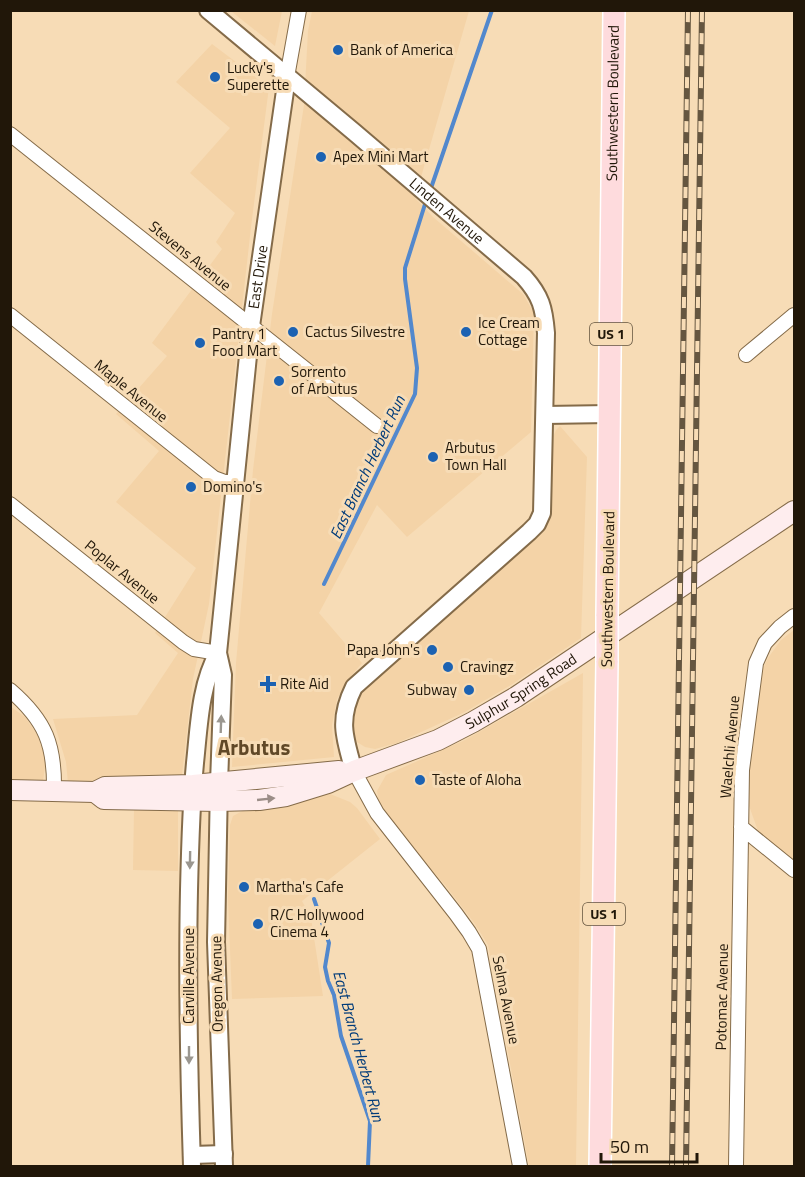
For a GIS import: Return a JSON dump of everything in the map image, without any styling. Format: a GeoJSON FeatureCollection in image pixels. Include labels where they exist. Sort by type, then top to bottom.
{"type":"FeatureCollection","features":[{"type":"Feature","properties":{"kind":"main road","name":"Southwestern Boulevard"},"geometry":{"type":"LineString","coordinates":[[600,1167],[614,10]]}},
{"type":"Feature","properties":{"kind":"main road","name":"Sulphur Spring Road"},"geometry":{"type":"LineString","coordinates":[[10,790],[95,792],[104,799],[219,792],[354,771],[438,740],[473,723],[516,697],[795,512]]}},
{"type":"Feature","properties":{"kind":"street","name":"Linden Avenue"},"geometry":{"type":"LineString","coordinates":[[208,10],[524,277],[542,302],[546,333],[544,415]]}},
{"type":"Feature","properties":{"kind":"street","name":"East Drive"},"geometry":{"type":"LineString","coordinates":[[192,793],[199,723],[209,670],[218,652],[251,326],[287,77],[299,10]]}},
{"type":"Feature","properties":{"kind":"street","name":"Stevens Avenue"},"geometry":{"type":"LineString","coordinates":[[10,134],[377,426]]}},
{"type":"Feature","properties":{"kind":"street","name":"Maple Avenue"},"geometry":{"type":"LineString","coordinates":[[10,315],[214,478],[225,482],[236,482]]}},
{"type":"Feature","properties":{"kind":"street"},"geometry":{"type":"LineString","coordinates":[[746,355],[795,315]]}},
{"type":"Feature","properties":{"kind":"street"},"geometry":{"type":"LineString","coordinates":[[354,771],[343,732],[343,717],[354,687],[537,524],[542,513],[543,498],[544,415],[609,414]]}},
{"type":"Feature","properties":{"kind":"street","name":"Poplar Avenue"},"geometry":{"type":"LineString","coordinates":[[10,504],[183,642],[194,649],[218,652]]}},
{"type":"Feature","properties":{"kind":"street","name":"Waelchli Avenue"},"geometry":{"type":"LineString","coordinates":[[741,827],[742,770],[756,663],[765,643],[780,627],[795,616]]}},
{"type":"Feature","properties":{"kind":"street","name":"East Drive"},"geometry":{"type":"LineString","coordinates":[[218,652],[224,675],[219,792]]}},
{"type":"Feature","properties":{"kind":"street"},"geometry":{"type":"LineString","coordinates":[[10,690],[36,715],[45,730],[54,772],[54,792]]}},
{"type":"Feature","properties":{"kind":"street","name":"Selma Avenue"},"geometry":{"type":"LineString","coordinates":[[354,771],[377,813],[456,914],[479,949],[520,1167]]}},
{"type":"Feature","properties":{"kind":"street","name":"Oregon Avenue"},"geometry":{"type":"LineString","coordinates":[[219,792],[216,942],[224,1160]]}},
{"type":"Feature","properties":{"kind":"street","name":"Carville Avenue"},"geometry":{"type":"LineString","coordinates":[[192,793],[188,943],[192,1161]]}},
{"type":"Feature","properties":{"kind":"street"},"geometry":{"type":"LineString","coordinates":[[741,827],[795,870]]}},
{"type":"Feature","properties":{"kind":"street","name":"Potomac Avenue"},"geometry":{"type":"LineString","coordinates":[[736,1167],[741,827]]}},
{"type":"Feature","properties":{"kind":"street"},"geometry":{"type":"LineString","coordinates":[[192,1161],[224,1160]]}},
{"type":"Feature","properties":{"kind":"shaded area"},"geometry":{"type":"Polygon","coordinates":[[[231,11],[282,11],[275,46],[231,11]]]}},
{"type":"Feature","properties":{"kind":"shaded area"},"geometry":{"type":"Polygon","coordinates":[[[312,11],[469,11],[415,198],[433,217],[523,294],[534,313],[531,432],[407,537],[377,505],[319,613],[362,663],[348,680],[337,699],[332,725],[334,757],[232,767],[236,663],[253,470],[272,314],[304,105],[308,31],[312,11]]]}},
{"type":"Feature","properties":{"kind":"shaded area"},"geometry":{"type":"Polygon","coordinates":[[[212,44],[269,87],[209,604],[193,679],[182,775],[68,783],[66,762],[53,719],[137,715],[178,653],[155,633],[196,568],[116,502],[159,451],[116,414],[167,356],[152,343],[222,249],[216,242],[235,213],[190,173],[230,128],[176,82],[212,44]]]}},
{"type":"Feature","properties":{"kind":"shaded area"},"geometry":{"type":"Polygon","coordinates":[[[560,426],[587,457],[581,638],[511,685],[465,712],[397,743],[375,749],[365,747],[357,742],[351,730],[354,703],[361,690],[534,540],[544,527],[551,441],[560,426]]]}},
{"type":"Feature","properties":{"kind":"shaded area"},"geometry":{"type":"Polygon","coordinates":[[[794,630],[794,865],[758,831],[746,797],[756,684],[768,658],[781,640],[794,630]]]}},
{"type":"Feature","properties":{"kind":"shaded area"},"geometry":{"type":"Polygon","coordinates":[[[583,673],[576,1166],[529,1166],[488,945],[445,885],[386,818],[379,803],[377,791],[386,775],[465,740],[583,673]]]}},
{"type":"Feature","properties":{"kind":"shaded area"},"geometry":{"type":"Polygon","coordinates":[[[10,706],[25,717],[38,736],[46,760],[43,781],[11,779],[10,706]]]}},
{"type":"Feature","properties":{"kind":"shaded area"},"geometry":{"type":"Polygon","coordinates":[[[330,794],[350,802],[357,808],[380,839],[302,901],[311,918],[323,996],[232,999],[228,899],[230,825],[233,816],[250,807],[330,794]]]}},
{"type":"Feature","properties":{"kind":"shaded area"},"geometry":{"type":"Polygon","coordinates":[[[134,809],[178,810],[178,871],[133,870],[134,809]]]}},
{"type":"Feature","properties":{"kind":"waterway","name":"East Branch Herbert Run"},"geometry":{"type":"LineString","coordinates":[[430,191],[492,10]]}},
{"type":"Feature","properties":{"kind":"waterway","name":"East Branch Herbert Run"},"geometry":{"type":"LineString","coordinates":[[324,584],[415,394],[417,368],[405,268],[426,201]]}},
{"type":"Feature","properties":{"kind":"waterway","name":"East Branch Herbert Run"},"geometry":{"type":"LineString","coordinates":[[314,899],[329,943],[325,967],[334,995],[341,1036],[370,1121],[368,1166]]}},
{"type":"Feature","properties":{"kind":"railway"},"geometry":{"type":"LineString","coordinates":[[672,1166],[688,10]]}},
{"type":"Feature","properties":{"kind":"railway"},"geometry":{"type":"LineString","coordinates":[[686,1166],[702,10]]}},
{"type":"Feature","properties":{"kind":"place","name":"Bank of America"},"geometry":{"type":"Point","coordinates":[338,50]}},
{"type":"Feature","properties":{"kind":"place","name":"Lucky's Superette"},"geometry":{"type":"Point","coordinates":[215,77]}},
{"type":"Feature","properties":{"kind":"place","name":"Apex Mini Mart"},"geometry":{"type":"Point","coordinates":[321,157]}},
{"type":"Feature","properties":{"kind":"place","name":"Cactus Silvestre"},"geometry":{"type":"Point","coordinates":[293,332]}},
{"type":"Feature","properties":{"kind":"place","name":"Ice Cream Cottage"},"geometry":{"type":"Point","coordinates":[466,332]}},
{"type":"Feature","properties":{"kind":"place","name":"Pantry 1 Food Mart"},"geometry":{"type":"Point","coordinates":[200,343]}},
{"type":"Feature","properties":{"kind":"place","name":"Sorrento of Arbutus"},"geometry":{"type":"Point","coordinates":[279,381]}},
{"type":"Feature","properties":{"kind":"place","name":"Arbutus Town Hall"},"geometry":{"type":"Point","coordinates":[433,457]}},
{"type":"Feature","properties":{"kind":"place","name":"Domino's"},"geometry":{"type":"Point","coordinates":[191,487]}},
{"type":"Feature","properties":{"kind":"place","name":"Papa John's"},"geometry":{"type":"Point","coordinates":[432,650]}},
{"type":"Feature","properties":{"kind":"place","name":"Cravingz"},"geometry":{"type":"Point","coordinates":[448,667]}},
{"type":"Feature","properties":{"kind":"place","name":"Rite Aid"},"geometry":{"type":"Point","coordinates":[268,684]}},
{"type":"Feature","properties":{"kind":"place","name":"Subway"},"geometry":{"type":"Point","coordinates":[469,690]}},
{"type":"Feature","properties":{"kind":"place","name":"Taste of Aloha"},"geometry":{"type":"Point","coordinates":[420,780]}},
{"type":"Feature","properties":{"kind":"place","name":"Martha's Cafe"},"geometry":{"type":"Point","coordinates":[244,887]}},
{"type":"Feature","properties":{"kind":"place","name":"R/C Hollywood Cinema 4"},"geometry":{"type":"Point","coordinates":[258,924]}},
{"type":"Feature","properties":{"kind":"district","name":"Arbutus"},"geometry":{"type":"Point","coordinates":[254,748]}}]}
